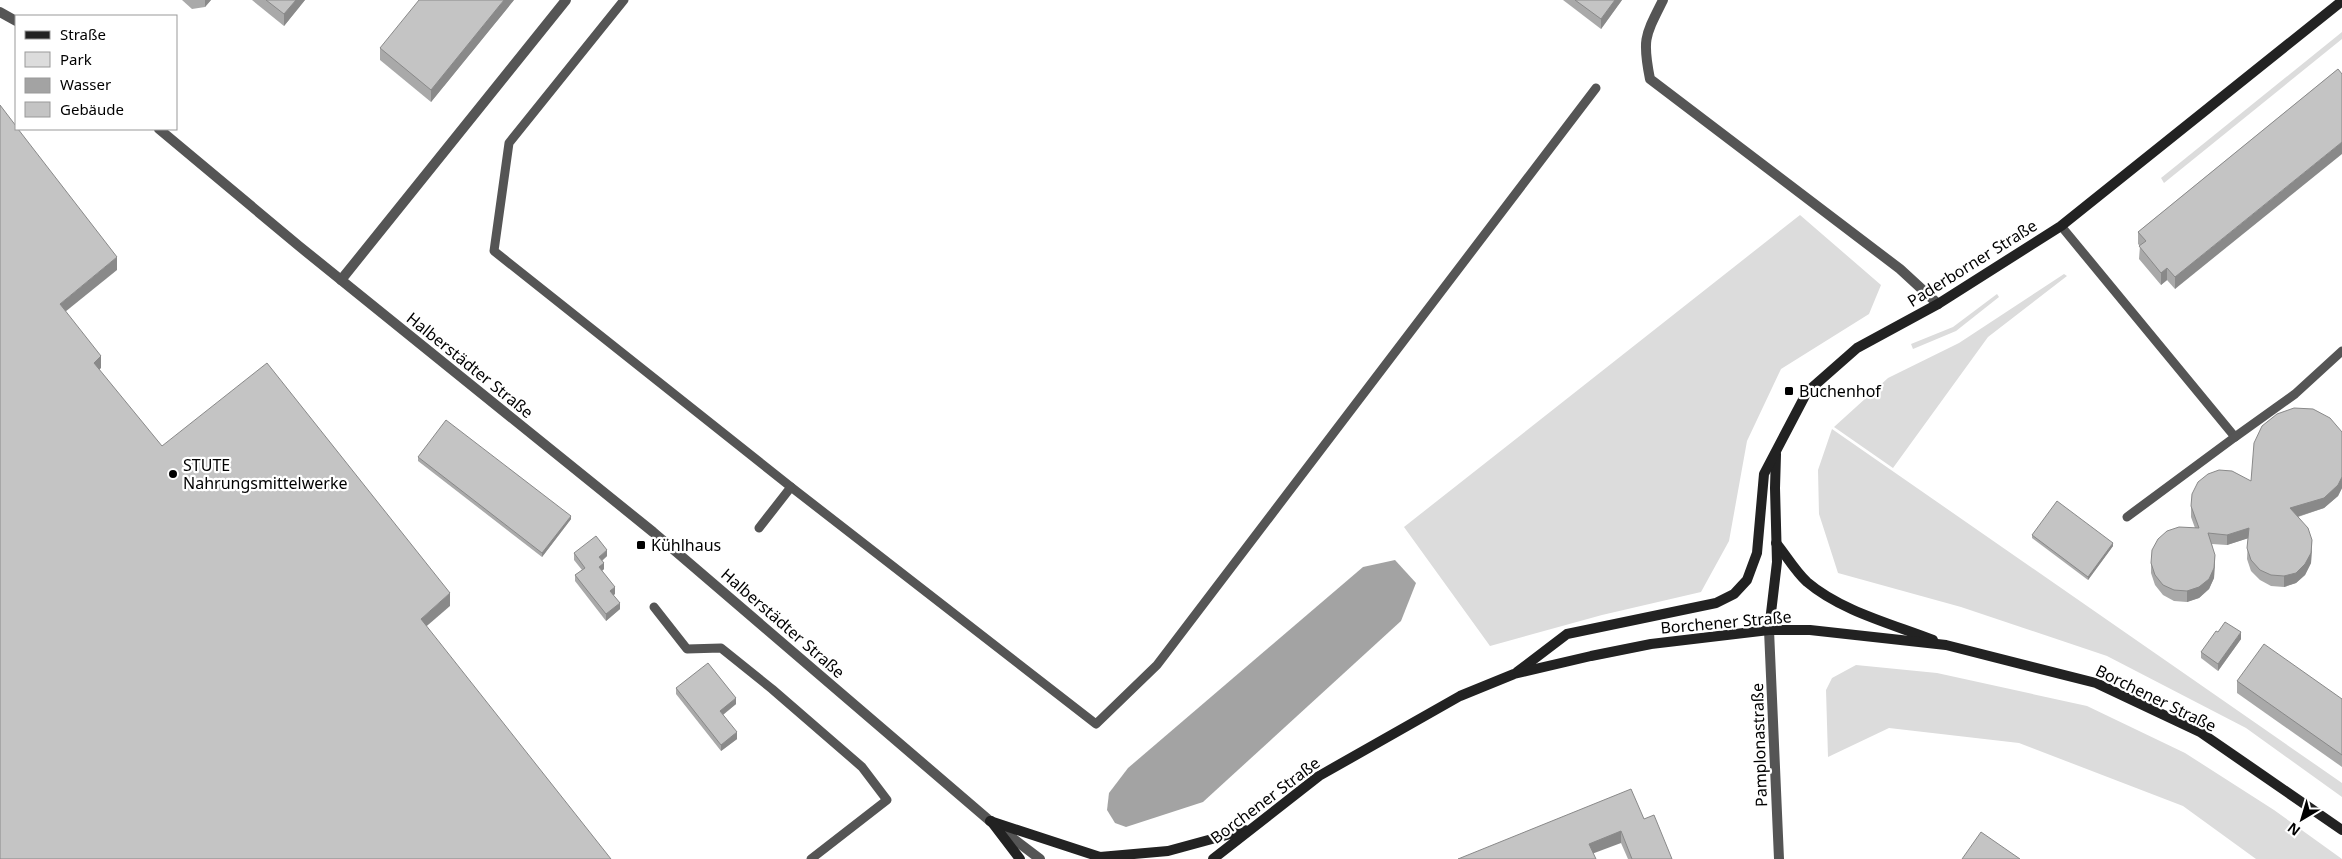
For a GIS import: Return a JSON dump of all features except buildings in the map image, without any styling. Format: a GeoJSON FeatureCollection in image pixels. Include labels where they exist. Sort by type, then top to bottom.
{"type":"FeatureCollection","features":[{"type":"Feature","properties":{"kind":"main road","name":"Paderborner Straße"},"geometry":{"type":"LineString","coordinates":[[1769,630],[1777,562],[1777,450],[1807,392],[1857,348],[1938,304],[2061,226],[2342,1]]}},
{"type":"Feature","properties":{"kind":"main road"},"geometry":{"type":"LineString","coordinates":[[1514,674],[1567,634],[1716,603],[1734,594],[1747,580],[1757,553],[1764,474],[1777,450]]}},
{"type":"Feature","properties":{"kind":"main road"},"geometry":{"type":"LineString","coordinates":[[1776,542],[1806,581],[1824,594],[1850,607],[1946,645]]}},
{"type":"Feature","properties":{"kind":"main road","name":"Borchener Straße"},"geometry":{"type":"LineString","coordinates":[[1213,859],[1319,776],[1460,696],[1514,674],[1652,644],[1769,630],[1810,630],[1946,645],[2096,683],[2200,732],[2342,830]]}},
{"type":"Feature","properties":{"kind":"main road"},"geometry":{"type":"LineString","coordinates":[[990,821],[1100,857],[1168,851],[1251,829]]}},
{"type":"Feature","properties":{"kind":"main road"},"geometry":{"type":"LineString","coordinates":[[990,821],[1020,859]]}},
{"type":"Feature","properties":{"kind":"street"},"geometry":{"type":"LineString","coordinates":[[341,280],[566,0]]}},
{"type":"Feature","properties":{"kind":"street"},"geometry":{"type":"LineString","coordinates":[[1663,0],[1647,34],[1644,50],[1650,79],[1900,269],[1938,304]]}},
{"type":"Feature","properties":{"kind":"street"},"geometry":{"type":"LineString","coordinates":[[0,12],[15,20]]}},
{"type":"Feature","properties":{"kind":"street","name":"Halberstädter Straße"},"geometry":{"type":"LineString","coordinates":[[160,130],[341,280],[660,538],[990,821],[1040,859]]}},
{"type":"Feature","properties":{"kind":"street","name":"Pamplonastraße"},"geometry":{"type":"LineString","coordinates":[[1769,630],[1779,859]]}},
{"type":"Feature","properties":{"kind":"lane"},"geometry":{"type":"LineString","coordinates":[[624,0],[508,143],[494,251],[791,487],[1096,724],[1157,665],[1596,88]]}},
{"type":"Feature","properties":{"kind":"lane"},"geometry":{"type":"LineString","coordinates":[[2061,226],[2235,437]]}},
{"type":"Feature","properties":{"kind":"lane"},"geometry":{"type":"LineString","coordinates":[[2127,517],[2295,394],[2342,351]]}},
{"type":"Feature","properties":{"kind":"lane"},"geometry":{"type":"LineString","coordinates":[[759,528],[791,487]]}},
{"type":"Feature","properties":{"kind":"lane"},"geometry":{"type":"LineString","coordinates":[[654,607],[687,649],[721,648],[772,688],[862,767],[887,800],[811,859]]}},
{"type":"Feature","properties":{"kind":"green space"},"geometry":{"type":"Polygon","coordinates":[[[2342,32],[2342,39],[2164,183],[2161,178],[2342,32]]]}},
{"type":"Feature","properties":{"kind":"green space"},"geometry":{"type":"Polygon","coordinates":[[[1800,215],[1881,285],[1869,314],[1781,369],[1747,441],[1729,541],[1701,592],[1602,615],[1490,646],[1404,527],[1800,215]]]}},
{"type":"Feature","properties":{"kind":"green space"},"geometry":{"type":"Polygon","coordinates":[[[2064,274],[2067,276],[1988,337],[1893,468],[1834,427],[1888,378],[1959,343],[2064,274]]]}},
{"type":"Feature","properties":{"kind":"green space"},"geometry":{"type":"Polygon","coordinates":[[[1997,294],[1999,297],[1956,331],[1913,349],[1911,344],[1953,327],[1997,294]]]}},
{"type":"Feature","properties":{"kind":"green space"},"geometry":{"type":"Polygon","coordinates":[[[1832,429],[2342,783],[2342,797],[2246,728],[2107,656],[1961,607],[1838,573],[1819,514],[1818,470],[1832,429]]]}},
{"type":"Feature","properties":{"kind":"green space"},"geometry":{"type":"Polygon","coordinates":[[[1856,665],[1937,673],[2087,706],[2185,753],[2274,810],[2342,859],[2256,859],[2183,806],[2019,743],[1889,728],[1828,757],[1826,690],[1832,678],[1856,665]]]}},
{"type":"Feature","properties":{"kind":"water"},"geometry":{"type":"Polygon","coordinates":[[[1395,560],[1416,583],[1401,621],[1203,802],[1126,827],[1115,823],[1107,810],[1109,793],[1128,768],[1363,567],[1395,560]]]}},
{"type":"Feature","properties":{"kind":"place","name":"Buchenhof"},"geometry":{"type":"Point","coordinates":[1789,391]}},
{"type":"Feature","properties":{"kind":"place","name":"STUTE Nahrungsmittelwerke"},"geometry":{"type":"Point","coordinates":[173,474]}},
{"type":"Feature","properties":{"kind":"place","name":"Kühlhaus"},"geometry":{"type":"Point","coordinates":[641,545]}}]}
